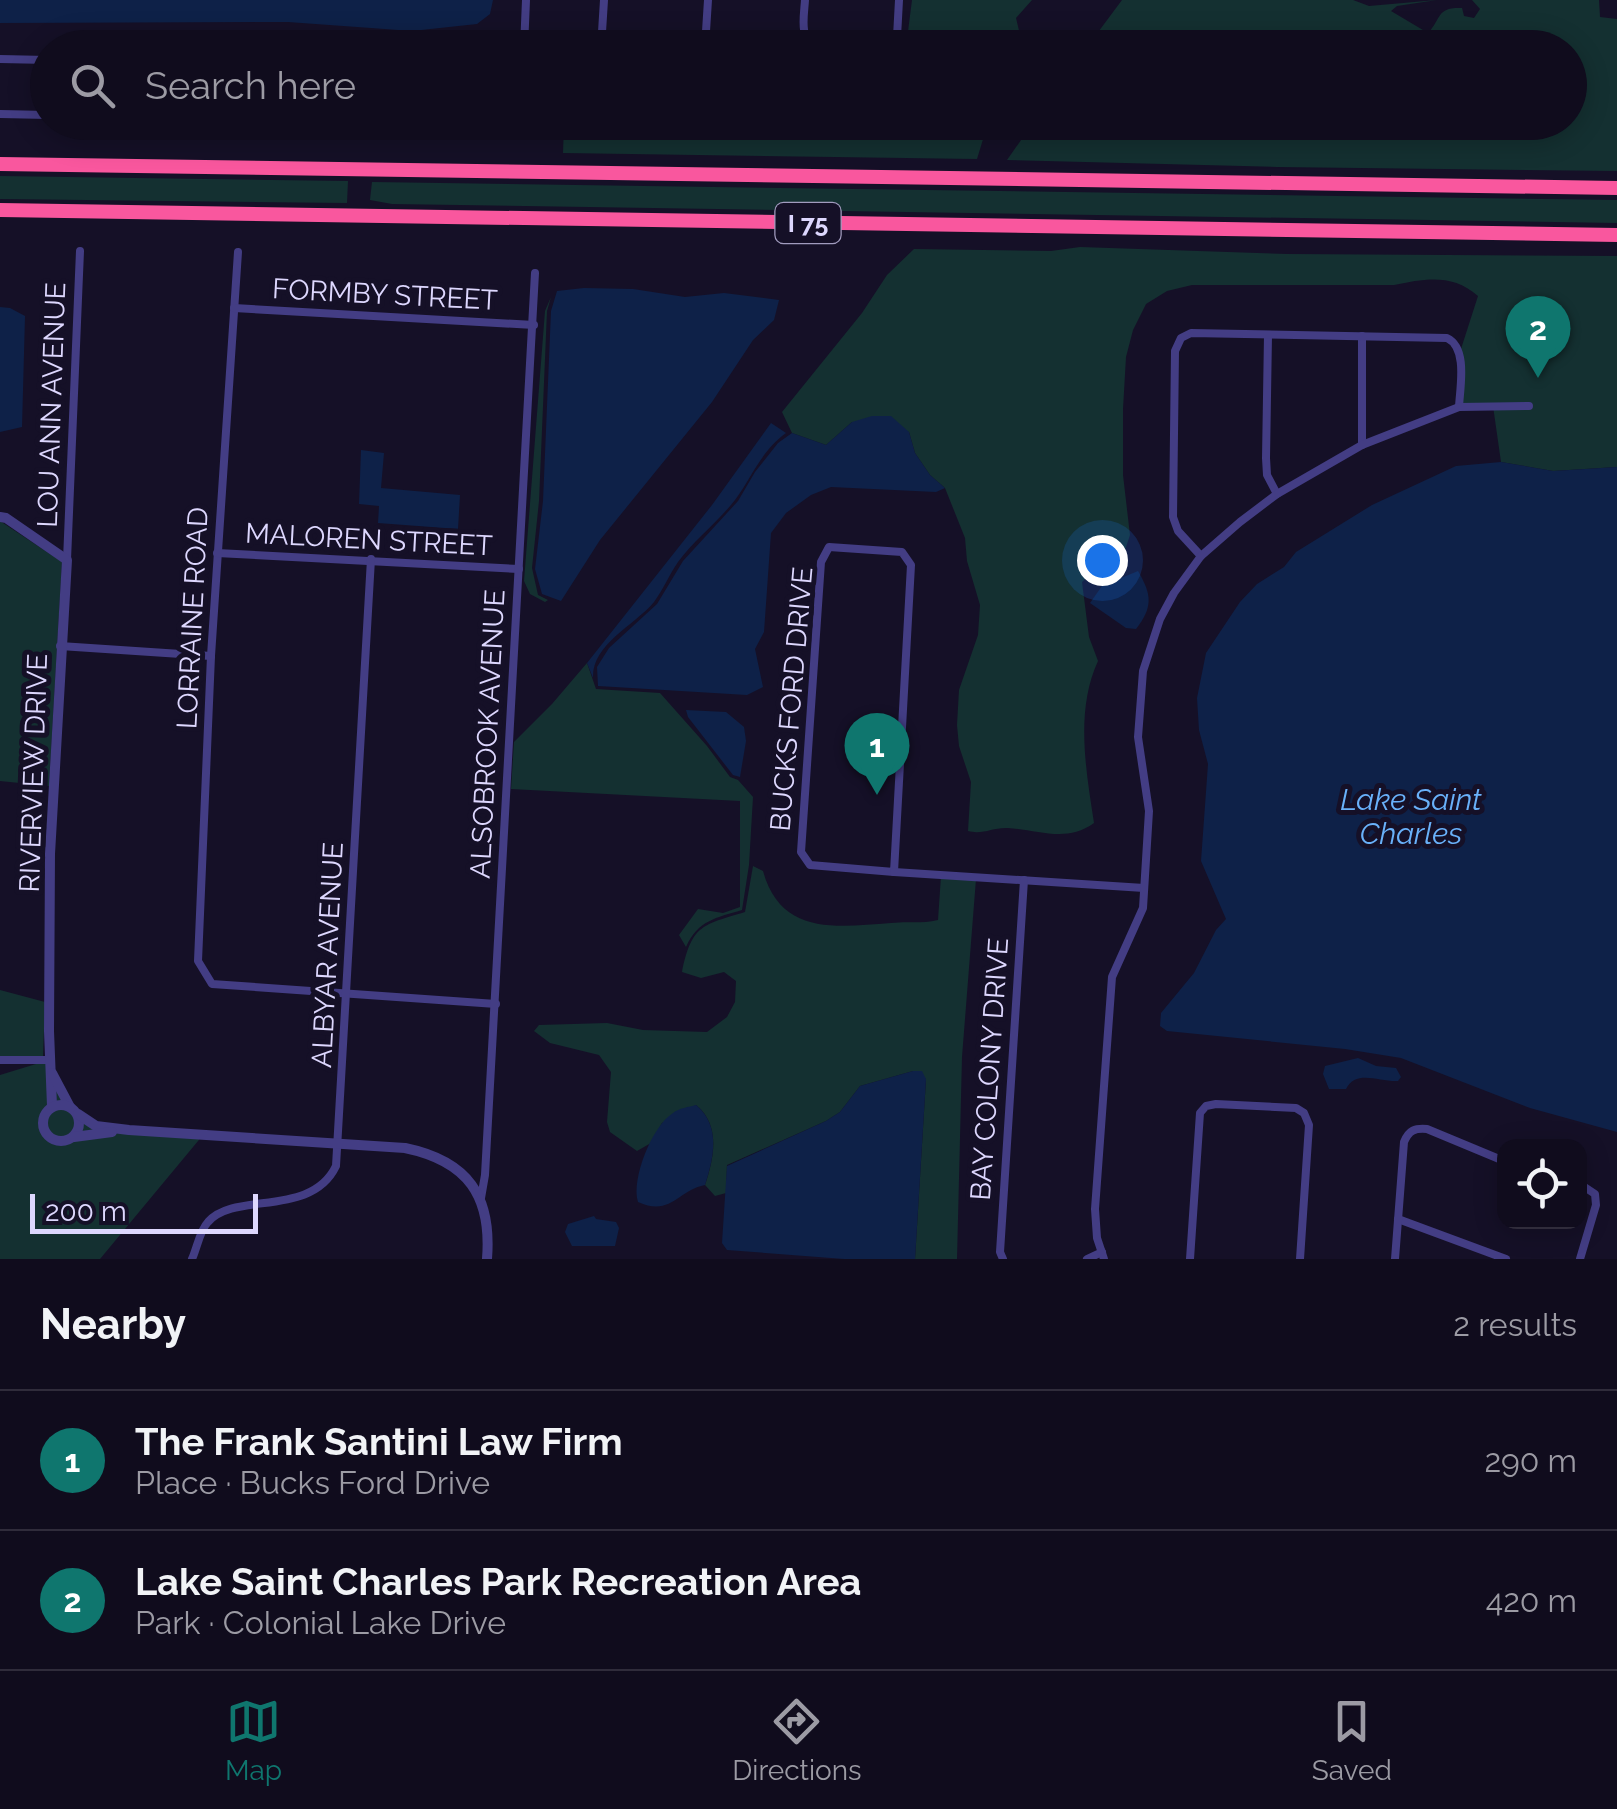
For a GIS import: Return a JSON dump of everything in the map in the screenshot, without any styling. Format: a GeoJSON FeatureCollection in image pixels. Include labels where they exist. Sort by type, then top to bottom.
{"type":"FeatureCollection","features":[{"type":"Feature","properties":{"kind":"highway","name":"I 75"},"geometry":{"type":"LineString","coordinates":[[0,164],[1617,188]]}},
{"type":"Feature","properties":{"kind":"highway","name":"I 75"},"geometry":{"type":"LineString","coordinates":[[0,210],[1617,235]]}},
{"type":"Feature","properties":{"kind":"street"},"geometry":{"type":"LineString","coordinates":[[525,30],[526,0]]}},
{"type":"Feature","properties":{"kind":"street"},"geometry":{"type":"LineString","coordinates":[[602,30],[604,0]]}},
{"type":"Feature","properties":{"kind":"street"},"geometry":{"type":"LineString","coordinates":[[706,30],[708,0]]}},
{"type":"Feature","properties":{"kind":"street"},"geometry":{"type":"LineString","coordinates":[[804,30],[806,0]]}},
{"type":"Feature","properties":{"kind":"street"},"geometry":{"type":"LineString","coordinates":[[897,30],[899,0]]}},
{"type":"Feature","properties":{"kind":"street"},"geometry":{"type":"LineString","coordinates":[[0,59],[30,60]]}},
{"type":"Feature","properties":{"kind":"street"},"geometry":{"type":"LineString","coordinates":[[0,114],[30,115]]}},
{"type":"Feature","properties":{"kind":"street","name":"LOU ANN AVENUE"},"geometry":{"type":"LineString","coordinates":[[67,560],[80,251]]}},
{"type":"Feature","properties":{"kind":"street","name":"LORRAINE ROAD"},"geometry":{"type":"LineString","coordinates":[[238,252],[210,656],[198,961],[212,984],[348,994]]}},
{"type":"Feature","properties":{"kind":"street","name":"ALSOBROOK AVENUE"},"geometry":{"type":"LineString","coordinates":[[481,1198],[496,1004],[535,272]]}},
{"type":"Feature","properties":{"kind":"street","name":"FORMBY STREET"},"geometry":{"type":"LineString","coordinates":[[234,308],[534,325]]}},
{"type":"Feature","properties":{"kind":"street"},"geometry":{"type":"LineString","coordinates":[[1201,556],[1178,531],[1173,516],[1174,351],[1181,338],[1191,333],[1447,338],[1456,342],[1460,352],[1460,407]]}},
{"type":"Feature","properties":{"kind":"street"},"geometry":{"type":"LineString","coordinates":[[1268,335],[1267,474],[1278,494]]}},
{"type":"Feature","properties":{"kind":"street"},"geometry":{"type":"LineString","coordinates":[[1362,336],[1362,445]]}},
{"type":"Feature","properties":{"kind":"street"},"geometry":{"type":"LineString","coordinates":[[1087,1259],[1103,1255],[1097,1238],[1096,1209],[1112,977],[1138,923],[1144,888],[1149,811],[1138,736],[1143,670],[1160,619],[1201,556],[1278,494],[1362,445],[1460,407],[1530,406]]}},
{"type":"Feature","properties":{"kind":"street"},"geometry":{"type":"LineString","coordinates":[[0,517],[67,560]]}},
{"type":"Feature","properties":{"kind":"street","name":"BUCKS FORD DRIVE"},"geometry":{"type":"LineString","coordinates":[[894,872],[911,565],[902,552],[829,547],[820,562],[801,852],[810,865],[894,872],[1144,888]]}},
{"type":"Feature","properties":{"kind":"street","name":"MALOREN STREET"},"geometry":{"type":"LineString","coordinates":[[218,553],[519,569]]}},
{"type":"Feature","properties":{"kind":"street","name":"ALBYAR AVENUE"},"geometry":{"type":"LineString","coordinates":[[192,1259],[207,1222],[222,1212],[312,1192],[329,1181],[336,1166],[371,559]]}},
{"type":"Feature","properties":{"kind":"street","name":"RIVERVIEW DRIVE"},"geometry":{"type":"LineString","coordinates":[[67,560],[50,854],[52,1106],[43,1120],[47,1136],[57,1141],[73,1137]]}},
{"type":"Feature","properties":{"kind":"street"},"geometry":{"type":"LineString","coordinates":[[60,646],[210,656]]}},
{"type":"Feature","properties":{"kind":"street","name":"BAY COLONY DRIVE"},"geometry":{"type":"LineString","coordinates":[[1003,1259],[1000,1252],[1024,880]]}},
{"type":"Feature","properties":{"kind":"street"},"geometry":{"type":"LineString","coordinates":[[348,994],[496,1004]]}},
{"type":"Feature","properties":{"kind":"street"},"geometry":{"type":"LineString","coordinates":[[0,1060],[49,1064]]}},
{"type":"Feature","properties":{"kind":"street","name":"RIVERVIEW DRIVE"},"geometry":{"type":"LineString","coordinates":[[49,1064],[74,1110]]}},
{"type":"Feature","properties":{"kind":"street"},"geometry":{"type":"LineString","coordinates":[[1190,1259],[1200,1113],[1206,1106],[1216,1104],[1296,1108],[1304,1113],[1309,1125],[1300,1259]]}},
{"type":"Feature","properties":{"kind":"street"},"geometry":{"type":"LineString","coordinates":[[52,1106],[74,1110],[96,1126],[427,1152],[446,1160],[465,1176],[481,1198],[489,1237],[487,1259]]}},
{"type":"Feature","properties":{"kind":"street"},"geometry":{"type":"LineString","coordinates":[[73,1137],[79,1126],[74,1110]]}},
{"type":"Feature","properties":{"kind":"street"},"geometry":{"type":"LineString","coordinates":[[1396,1259],[1404,1142],[1408,1133],[1416,1128],[1497,1158]]}},
{"type":"Feature","properties":{"kind":"street"},"geometry":{"type":"LineString","coordinates":[[73,1137],[129,1130]]}},
{"type":"Feature","properties":{"kind":"street"},"geometry":{"type":"LineString","coordinates":[[1580,1259],[1596,1205],[1594,1194],[1587,1189]]}},
{"type":"Feature","properties":{"kind":"street"},"geometry":{"type":"LineString","coordinates":[[1398,1220],[1502,1258]]}},
{"type":"Feature","properties":{"kind":"green space"},"geometry":{"type":"Polygon","coordinates":[[[912,0],[1032,0],[1016,18],[1019,30],[908,30],[912,0]]]}},
{"type":"Feature","properties":{"kind":"green space"},"geometry":{"type":"Polygon","coordinates":[[[1122,0],[1353,0],[1369,6],[1437,0],[1397,6],[1391,11],[1423,30],[1100,30],[1122,0]]]}},
{"type":"Feature","properties":{"kind":"green space"},"geometry":{"type":"Polygon","coordinates":[[[1472,0],[1599,0],[1600,17],[1617,19],[1617,171],[1007,160],[1021,140],[1587,140],[1587,30],[1430,30],[1448,9],[1462,8],[1464,16],[1474,18],[1480,9],[1472,0]]]}},
{"type":"Feature","properties":{"kind":"green space"},"geometry":{"type":"Polygon","coordinates":[[[563,140],[983,140],[977,159],[563,153],[563,140]]]}},
{"type":"Feature","properties":{"kind":"green space"},"geometry":{"type":"Polygon","coordinates":[[[0,176],[348,181],[347,203],[0,199],[0,176]]]}},
{"type":"Feature","properties":{"kind":"green space"},"geometry":{"type":"Polygon","coordinates":[[[372,182],[1617,200],[1617,223],[392,204],[370,200],[372,182]]]}},
{"type":"Feature","properties":{"kind":"green space"},"geometry":{"type":"Polygon","coordinates":[[[1080,247],[1288,254],[1617,256],[1617,467],[1553,471],[1501,462],[1493,406],[1459,407],[1460,352],[1478,296],[1459,284],[1428,280],[1394,285],[1192,285],[1167,291],[1146,304],[1126,357],[1123,475],[1130,535],[1116,560],[1098,567],[1082,582],[1089,637],[1098,661],[1085,720],[1094,823],[1063,834],[1008,828],[968,831],[971,782],[959,746],[957,725],[959,690],[978,635],[980,605],[967,561],[965,538],[945,488],[915,453],[909,432],[852,422],[826,445],[792,433],[782,412],[862,313],[887,275],[914,249],[1051,251],[1080,247]]]}},
{"type":"Feature","properties":{"kind":"green space"},"geometry":{"type":"Polygon","coordinates":[[[551,297],[547,311],[539,501],[532,568],[538,595],[548,600],[545,602],[530,594],[524,581],[545,311],[551,297]]]}},
{"type":"Feature","properties":{"kind":"green space"},"geometry":{"type":"Polygon","coordinates":[[[0,521],[62,562],[49,786],[0,781],[0,521]]]}},
{"type":"Feature","properties":{"kind":"green space"},"geometry":{"type":"Polygon","coordinates":[[[587,663],[596,689],[660,693],[730,777],[753,797],[742,910],[702,926],[686,947],[679,935],[698,909],[723,913],[740,907],[740,801],[511,789],[514,742],[587,663]]]}},
{"type":"Feature","properties":{"kind":"green space"},"geometry":{"type":"Polygon","coordinates":[[[753,866],[763,871],[771,892],[783,907],[797,917],[832,925],[938,920],[941,876],[976,879],[962,1057],[957,1259],[915,1259],[926,1079],[913,1071],[860,1086],[840,1112],[826,1121],[727,1165],[726,1193],[715,1196],[705,1185],[713,1153],[712,1132],[696,1105],[662,1123],[651,1143],[637,1151],[610,1132],[607,1122],[611,1072],[599,1055],[550,1043],[534,1031],[539,1025],[607,1023],[643,1030],[707,1032],[727,1017],[735,1002],[736,981],[724,972],[701,978],[682,972],[695,935],[709,924],[745,912],[753,866]]]}},
{"type":"Feature","properties":{"kind":"green space"},"geometry":{"type":"Polygon","coordinates":[[[0,990],[45,1002],[43,1056],[0,1056],[0,990]]]}},
{"type":"Feature","properties":{"kind":"green space"},"geometry":{"type":"Polygon","coordinates":[[[49,1060],[70,1106],[85,1121],[203,1135],[100,1259],[0,1259],[0,1075],[49,1060]]]}},
{"type":"Feature","properties":{"kind":"water"},"geometry":{"type":"Polygon","coordinates":[[[0,0],[493,0],[490,14],[477,24],[421,30],[288,22],[0,23],[0,0]]]}},
{"type":"Feature","properties":{"kind":"water"},"geometry":{"type":"Polygon","coordinates":[[[633,289],[685,297],[724,293],[779,300],[774,320],[753,340],[712,402],[600,540],[561,601],[542,594],[535,569],[543,501],[551,311],[557,291],[633,289]]]}},
{"type":"Feature","properties":{"kind":"water"},"geometry":{"type":"Polygon","coordinates":[[[0,307],[25,316],[22,427],[0,432],[0,307]]]}},
{"type":"Feature","properties":{"kind":"water"},"geometry":{"type":"Polygon","coordinates":[[[891,416],[909,432],[915,453],[945,488],[936,492],[831,487],[811,495],[786,513],[771,533],[764,632],[755,649],[763,687],[747,695],[598,686],[597,667],[609,648],[657,604],[683,561],[738,501],[778,443],[792,433],[826,445],[852,422],[891,416]]]}},
{"type":"Feature","properties":{"kind":"water"},"geometry":{"type":"Polygon","coordinates":[[[771,423],[786,433],[763,456],[728,508],[678,562],[654,602],[599,655],[593,678],[587,663],[712,505],[771,423]]]}},
{"type":"Feature","properties":{"kind":"water"},"geometry":{"type":"Polygon","coordinates":[[[361,450],[384,453],[381,488],[460,495],[458,529],[378,523],[379,506],[359,504],[361,450]]]}},
{"type":"Feature","properties":{"kind":"water","name":"Lake Saint Charles"},"geometry":{"type":"Polygon","coordinates":[[[1501,462],[1553,471],[1617,467],[1617,1132],[1530,1108],[1401,1058],[1167,1031],[1160,1026],[1161,1013],[1194,973],[1226,919],[1201,861],[1208,764],[1199,730],[1197,698],[1206,653],[1240,602],[1257,584],[1284,567],[1296,552],[1372,505],[1456,466],[1501,462]]]}},
{"type":"Feature","properties":{"kind":"water"},"geometry":{"type":"Polygon","coordinates":[[[1138,571],[1148,594],[1148,607],[1136,629],[1126,628],[1090,603],[1102,586],[1138,571]]]}},
{"type":"Feature","properties":{"kind":"water"},"geometry":{"type":"Polygon","coordinates":[[[686,710],[726,712],[744,727],[746,741],[740,777],[733,775],[686,710]]]}},
{"type":"Feature","properties":{"kind":"water"},"geometry":{"type":"Polygon","coordinates":[[[1358,1058],[1376,1066],[1396,1068],[1401,1077],[1398,1081],[1356,1079],[1346,1089],[1329,1089],[1323,1074],[1325,1066],[1358,1058]]]}},
{"type":"Feature","properties":{"kind":"water"},"geometry":{"type":"Polygon","coordinates":[[[922,1071],[926,1079],[915,1259],[844,1259],[727,1250],[722,1243],[727,1166],[826,1121],[840,1112],[860,1086],[922,1071]]]}},
{"type":"Feature","properties":{"kind":"water"},"geometry":{"type":"Polygon","coordinates":[[[696,1105],[712,1132],[713,1153],[705,1185],[667,1205],[638,1202],[640,1167],[658,1129],[675,1111],[696,1105]]]}},
{"type":"Feature","properties":{"kind":"water"},"geometry":{"type":"Polygon","coordinates":[[[594,1216],[616,1222],[619,1228],[615,1246],[572,1246],[565,1232],[568,1224],[594,1216]]]}},
{"type":"Feature","properties":{"kind":"place","name":"Lake Saint Charles Park Recreation Area"},"geometry":{"type":"Point","coordinates":[1538,378]}},
{"type":"Feature","properties":{"kind":"place","name":"The Frank Santini Law Firm"},"geometry":{"type":"Point","coordinates":[877,795]}}]}
